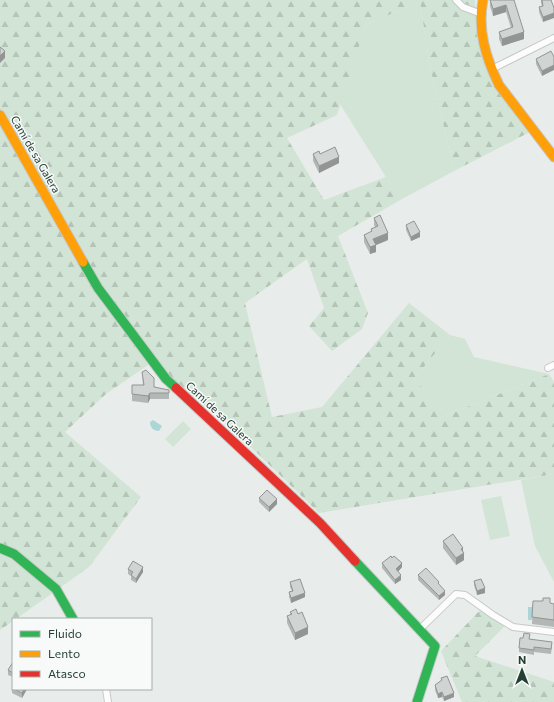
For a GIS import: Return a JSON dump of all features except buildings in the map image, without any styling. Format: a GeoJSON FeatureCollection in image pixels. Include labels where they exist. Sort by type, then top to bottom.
{"type":"FeatureCollection","features":[{"type":"Feature","properties":{"kind":"street"},"geometry":{"type":"LineString","coordinates":[[456,0],[464,7],[479,13]]}},
{"type":"Feature","properties":{"kind":"street"},"geometry":{"type":"LineString","coordinates":[[482,0],[479,13],[485,49],[499,85],[554,157]]}},
{"type":"Feature","properties":{"kind":"street"},"geometry":{"type":"LineString","coordinates":[[492,69],[554,38]]}},
{"type":"Feature","properties":{"kind":"street","name":"Camí de sa Galera"},"geometry":{"type":"LineString","coordinates":[[0,116],[98,288],[166,379],[320,523],[435,646],[417,702]]}},
{"type":"Feature","properties":{"kind":"street"},"geometry":{"type":"LineString","coordinates":[[0,548],[14,554],[56,590],[72,618]]}},
{"type":"Feature","properties":{"kind":"street"},"geometry":{"type":"LineString","coordinates":[[419,630],[456,594],[465,594],[493,615],[513,627],[554,632]]}},
{"type":"Feature","properties":{"kind":"street"},"geometry":{"type":"LineString","coordinates":[[106,690],[108,702]]}},
{"type":"Feature","properties":{"kind":"green space"},"geometry":{"type":"Polygon","coordinates":[[[0,0],[475,0],[476,28],[485,64],[530,132],[454,171],[429,62],[420,1],[366,25],[337,115],[287,138],[324,200],[386,177],[402,199],[338,236],[368,313],[362,329],[332,351],[309,326],[324,308],[307,259],[245,303],[272,417],[322,407],[409,303],[450,335],[414,379],[447,415],[549,374],[554,382],[554,474],[319,513],[219,416],[151,363],[106,394],[65,432],[141,497],[89,567],[17,618],[12,618],[12,622],[0,630],[0,0]]]}},
{"type":"Feature","properties":{"kind":"green space"},"geometry":{"type":"Polygon","coordinates":[[[420,1],[429,62],[454,171],[402,199],[386,177],[340,104],[366,25],[420,1]]]}},
{"type":"Feature","properties":{"kind":"green space"},"geometry":{"type":"Polygon","coordinates":[[[450,335],[465,339],[474,357],[549,374],[447,415],[414,379],[450,335]]]}},
{"type":"Feature","properties":{"kind":"green space"},"geometry":{"type":"Polygon","coordinates":[[[183,421],[191,429],[173,447],[165,439],[183,421]]]}},
{"type":"Feature","properties":{"kind":"green space"},"geometry":{"type":"Polygon","coordinates":[[[554,474],[554,582],[535,546],[521,480],[554,474]]]}},
{"type":"Feature","properties":{"kind":"green space"},"geometry":{"type":"Polygon","coordinates":[[[501,496],[510,536],[490,540],[481,500],[501,496]]]}},
{"type":"Feature","properties":{"kind":"green space"},"geometry":{"type":"Polygon","coordinates":[[[481,609],[505,626],[475,656],[554,682],[554,702],[462,702],[441,651],[481,609]]]}},
{"type":"Feature","properties":{"kind":"water"},"geometry":{"type":"Polygon","coordinates":[[[153,420],[162,426],[159,431],[151,427],[150,422],[153,420]]]}},
{"type":"Feature","properties":{"kind":"water"},"geometry":{"type":"Polygon","coordinates":[[[528,607],[533,607],[532,620],[528,620],[528,607]]]}},
{"type":"Feature","properties":{"kind":"traffic: fast"},"geometry":{"type":"LineString","coordinates":[[83,262],[98,288],[166,379],[176,388]]}},
{"type":"Feature","properties":{"kind":"traffic: fast"},"geometry":{"type":"LineString","coordinates":[[0,548],[14,554],[56,589],[72,618]]}},
{"type":"Feature","properties":{"kind":"traffic: fast"},"geometry":{"type":"LineString","coordinates":[[355,561],[435,646],[417,702]]}},
{"type":"Feature","properties":{"kind":"traffic: slow"},"geometry":{"type":"LineString","coordinates":[[483,0],[481,11],[482,33],[494,75],[499,85],[554,157]]}},
{"type":"Feature","properties":{"kind":"traffic: slow"},"geometry":{"type":"LineString","coordinates":[[0,115],[83,262]]}},
{"type":"Feature","properties":{"kind":"traffic: jam"},"geometry":{"type":"LineString","coordinates":[[176,388],[320,523],[355,561]]}}]}
